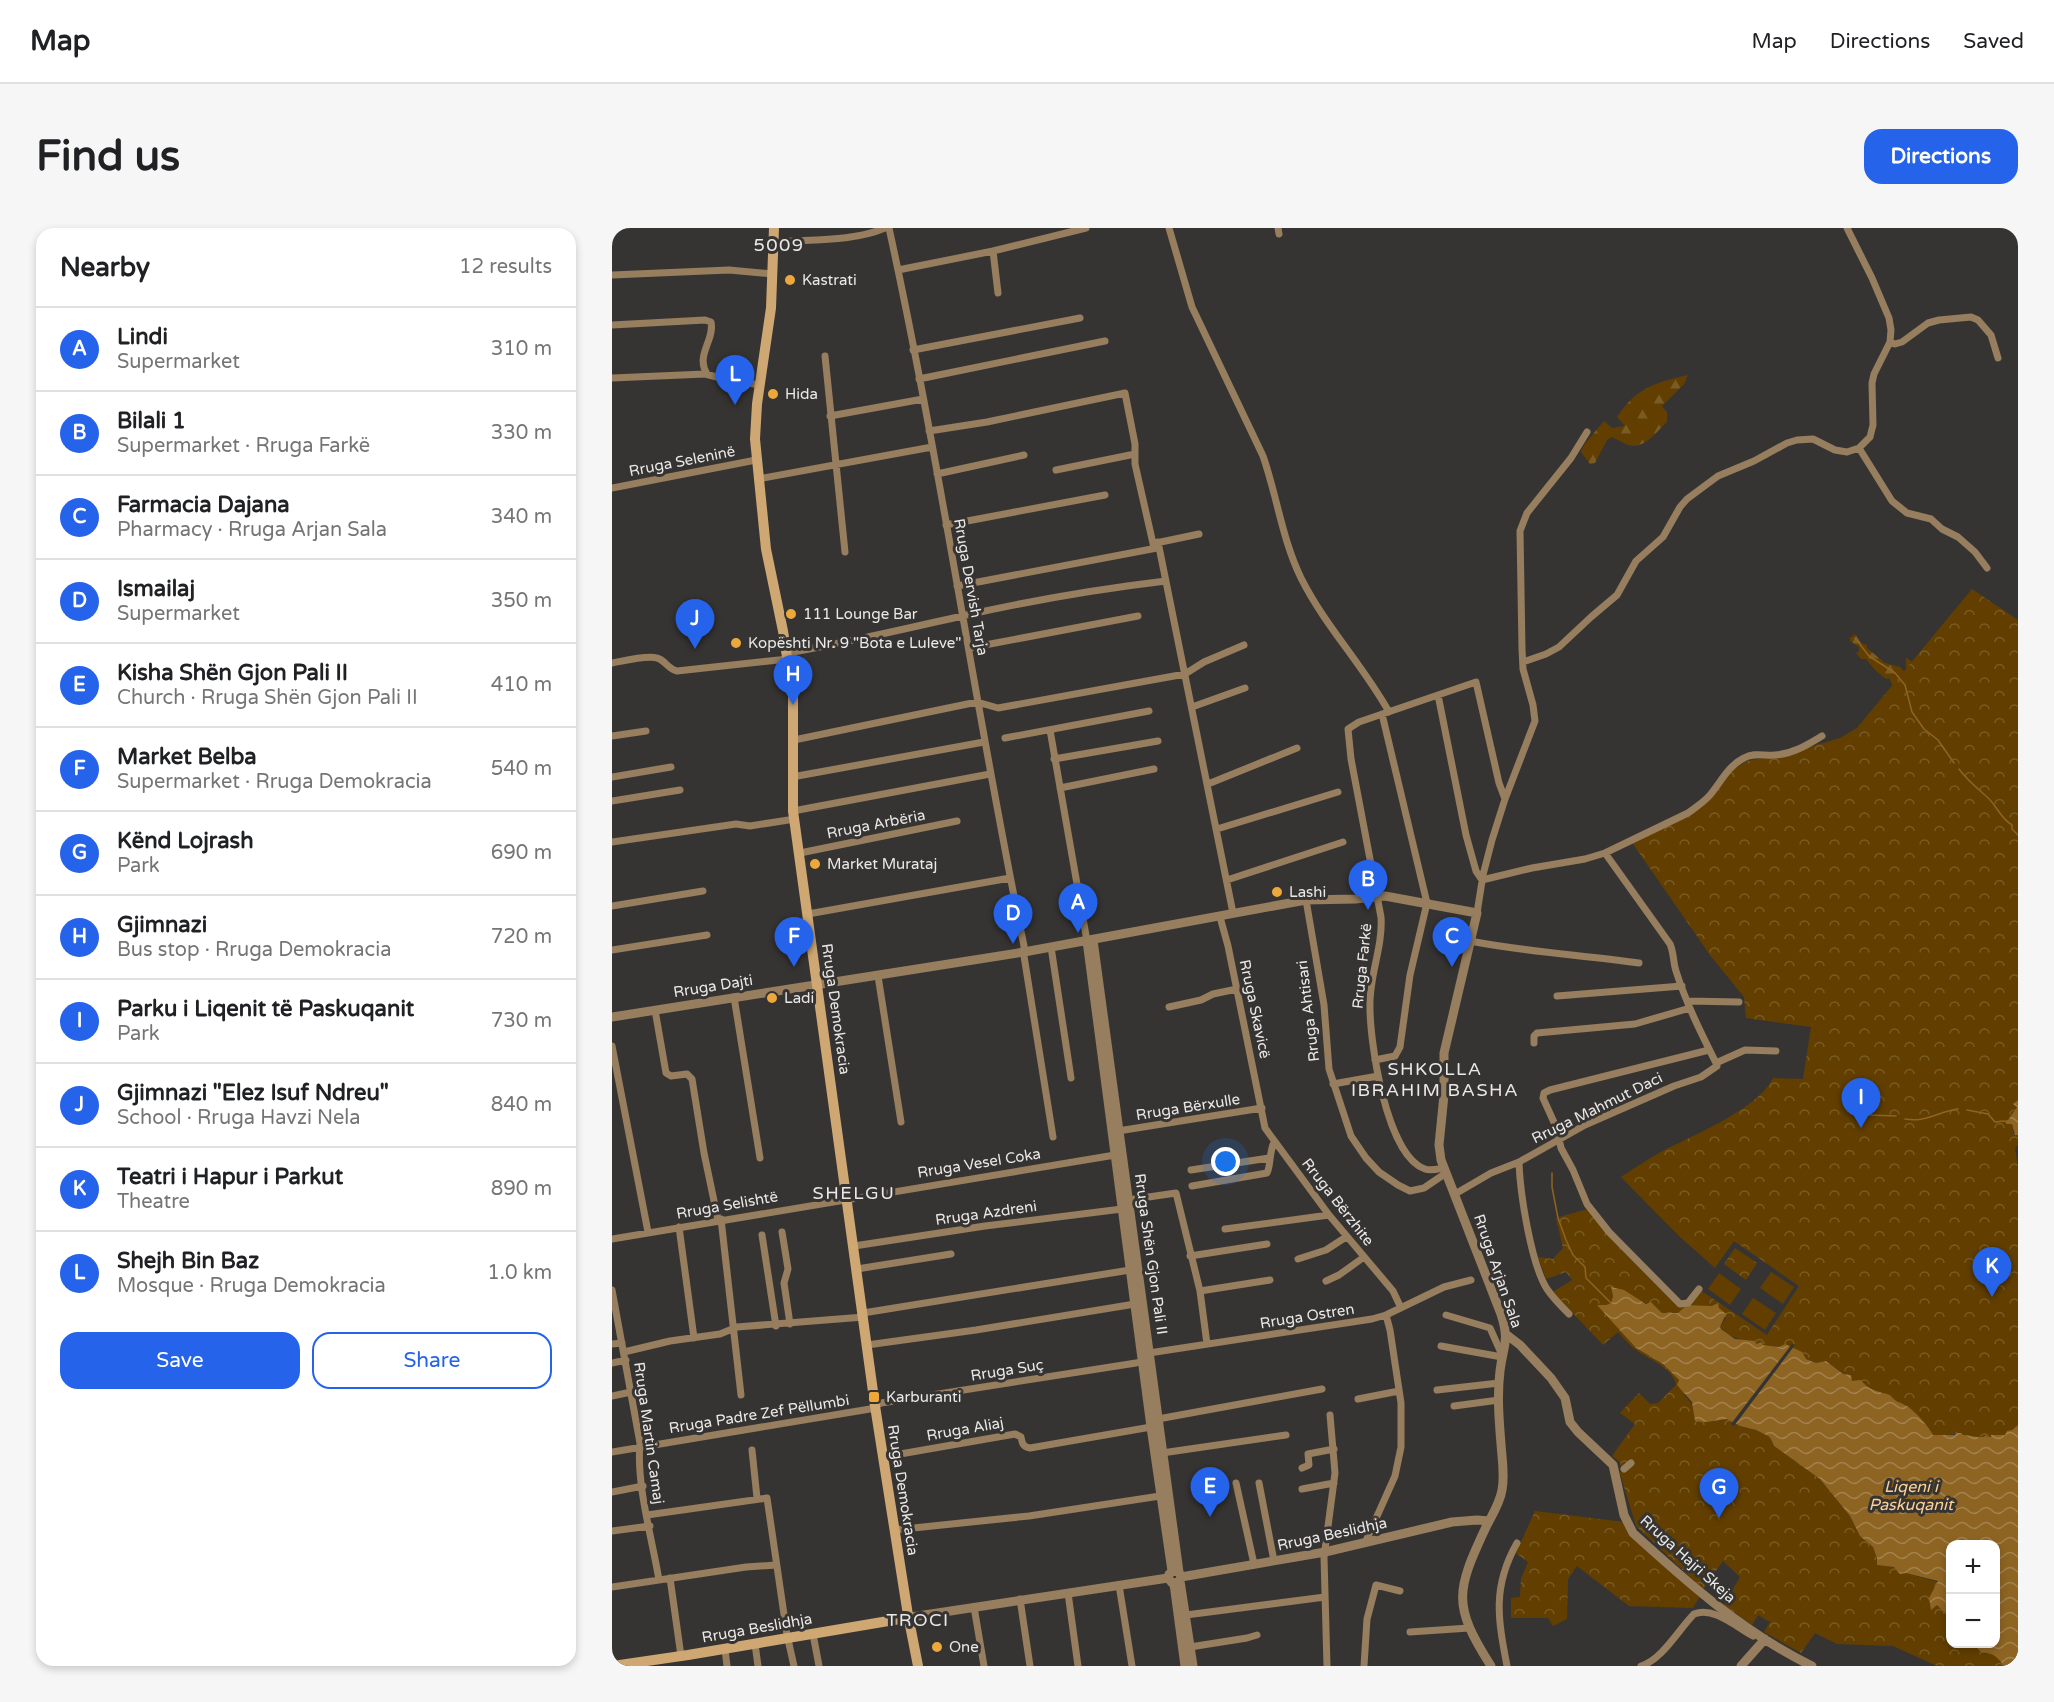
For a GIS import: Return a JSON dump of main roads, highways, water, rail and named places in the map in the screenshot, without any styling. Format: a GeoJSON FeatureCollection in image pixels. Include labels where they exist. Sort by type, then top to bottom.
{"type":"FeatureCollection","features":[{"type":"Feature","properties":{"kind":"main road","name":"Rruga Demokracia"},"geometry":{"type":"LineString","coordinates":[[774,228],[771,308],[756,422],[756,459],[765,549],[793,696],[794,815],[875,1406],[918,1666]]}},
{"type":"Feature","properties":{"kind":"main road","name":"Rruga Beslidhja"},"geometry":{"type":"LineString","coordinates":[[613,1666],[686,1659],[725,1649],[909,1617]]}},
{"type":"Feature","properties":{"kind":"water"},"geometry":{"type":"Polygon","coordinates":[[[2018,1100],[2018,1135],[2015,1135],[2012,1124],[2004,1121],[2008,1120],[2017,1107],[2013,1104],[2018,1100]]]}},
{"type":"Feature","properties":{"kind":"water","name":"Liqeni i Paskuqanit"},"geometry":{"type":"Polygon","coordinates":[[[1611,1287],[1624,1290],[1646,1304],[1651,1302],[1662,1313],[1678,1313],[1687,1305],[1712,1306],[1718,1303],[1719,1308],[1726,1314],[1720,1327],[1735,1339],[1755,1341],[1756,1344],[1762,1342],[1763,1345],[1779,1347],[1785,1344],[1802,1352],[1806,1359],[1816,1363],[1826,1361],[1843,1374],[1851,1375],[1852,1381],[1861,1380],[1870,1388],[1890,1395],[1907,1406],[1922,1420],[1933,1435],[1955,1435],[1957,1431],[1963,1435],[1991,1437],[1991,1435],[2005,1435],[2007,1431],[2018,1425],[2018,1666],[2004,1666],[1995,1656],[1982,1653],[1977,1648],[2000,1648],[2000,1540],[1946,1540],[1946,1614],[1937,1605],[1931,1610],[1929,1598],[1938,1581],[1906,1573],[1900,1574],[1894,1567],[1877,1565],[1873,1547],[1860,1536],[1850,1516],[1820,1479],[1774,1446],[1770,1437],[1727,1419],[1695,1421],[1692,1402],[1677,1385],[1679,1380],[1663,1364],[1636,1348],[1597,1305],[1611,1303],[1613,1296],[1611,1287]]]}},
{"type":"Feature","properties":{"kind":"waterway"},"geometry":{"type":"LineString","coordinates":[[1855,638],[1869,656],[1895,673],[1905,685],[1912,712],[1924,729],[1938,740],[1954,763]]}},
{"type":"Feature","properties":{"kind":"waterway"},"geometry":{"type":"LineString","coordinates":[[1959,769],[1990,800],[2018,835]]}},
{"type":"Feature","properties":{"kind":"waterway"},"geometry":{"type":"LineString","coordinates":[[1905,1119],[1926,1118],[1958,1109]]}},
{"type":"Feature","properties":{"kind":"waterway"},"geometry":{"type":"LineString","coordinates":[[1967,1110],[1988,1114],[1995,1122],[2004,1121]]}},
{"type":"Feature","properties":{"kind":"waterway"},"geometry":{"type":"LineString","coordinates":[[1868,1115],[1896,1116]]}},
{"type":"Feature","properties":{"kind":"waterway"},"geometry":{"type":"LineString","coordinates":[[1552,1173],[1552,1187],[1558,1218],[1566,1240],[1573,1255],[1585,1267],[1586,1278],[1611,1303]]}},
{"type":"Feature","properties":{"kind":"place","name":"Kastrati"},"geometry":{"type":"Point","coordinates":[790,280]}},
{"type":"Feature","properties":{"kind":"place","name":"Hida"},"geometry":{"type":"Point","coordinates":[773,394]}},
{"type":"Feature","properties":{"kind":"place","name":"Shejh Bin Baz"},"geometry":{"type":"Point","coordinates":[735,405]}},
{"type":"Feature","properties":{"kind":"place","name":"111 Lounge Bar"},"geometry":{"type":"Point","coordinates":[791,614]}},
{"type":"Feature","properties":{"kind":"place","name":"Kopështi Nr. 9 \"Bota e Luleve\""},"geometry":{"type":"Point","coordinates":[736,643]}},
{"type":"Feature","properties":{"kind":"place","name":"Gjimnazi \"Elez Isuf Ndreu\""},"geometry":{"type":"Point","coordinates":[695,649]}},
{"type":"Feature","properties":{"kind":"place","name":"Gjimnazi"},"geometry":{"type":"Point","coordinates":[793,705]}},
{"type":"Feature","properties":{"kind":"place","name":"Market Murataj"},"geometry":{"type":"Point","coordinates":[815,864]}},
{"type":"Feature","properties":{"kind":"place","name":"Lashi"},"geometry":{"type":"Point","coordinates":[1277,892]}},
{"type":"Feature","properties":{"kind":"place","name":"Bilali 1"},"geometry":{"type":"Point","coordinates":[1368,910]}},
{"type":"Feature","properties":{"kind":"place","name":"Lindi"},"geometry":{"type":"Point","coordinates":[1078,933]}},
{"type":"Feature","properties":{"kind":"place","name":"Ismailaj"},"geometry":{"type":"Point","coordinates":[1013,944]}},
{"type":"Feature","properties":{"kind":"place","name":"Market Belba"},"geometry":{"type":"Point","coordinates":[794,967]}},
{"type":"Feature","properties":{"kind":"place","name":"Farmacia Dajana"},"geometry":{"type":"Point","coordinates":[1452,967]}},
{"type":"Feature","properties":{"kind":"place","name":"Ladi"},"geometry":{"type":"Point","coordinates":[772,998]}},
{"type":"Feature","properties":{"kind":"place","name":"Parku i Liqenit të Paskuqanit"},"geometry":{"type":"Point","coordinates":[1861,1128]}},
{"type":"Feature","properties":{"kind":"place","name":"Teatri i Hapur i Parkut"},"geometry":{"type":"Point","coordinates":[1992,1297]}},
{"type":"Feature","properties":{"kind":"place","name":"Karburanti"},"geometry":{"type":"Point","coordinates":[874,1397]}},
{"type":"Feature","properties":{"kind":"place","name":"Kisha Shën Gjon Pali II"},"geometry":{"type":"Point","coordinates":[1210,1517]}},
{"type":"Feature","properties":{"kind":"place","name":"Kënd Lojrash"},"geometry":{"type":"Point","coordinates":[1719,1518]}},
{"type":"Feature","properties":{"kind":"place","name":"One"},"geometry":{"type":"Point","coordinates":[937,1647]}},
{"type":"Feature","properties":{"kind":"district","name":"5009"},"geometry":{"type":"Point","coordinates":[779,245]}},
{"type":"Feature","properties":{"kind":"district","name":"SHKOLLA IBRAHIM BASHA"},"geometry":{"type":"Point","coordinates":[1435,1079]}},
{"type":"Feature","properties":{"kind":"district","name":"SHELGU"},"geometry":{"type":"Point","coordinates":[854,1193]}},
{"type":"Feature","properties":{"kind":"district","name":"TROCI"},"geometry":{"type":"Point","coordinates":[918,1620]}}]}
